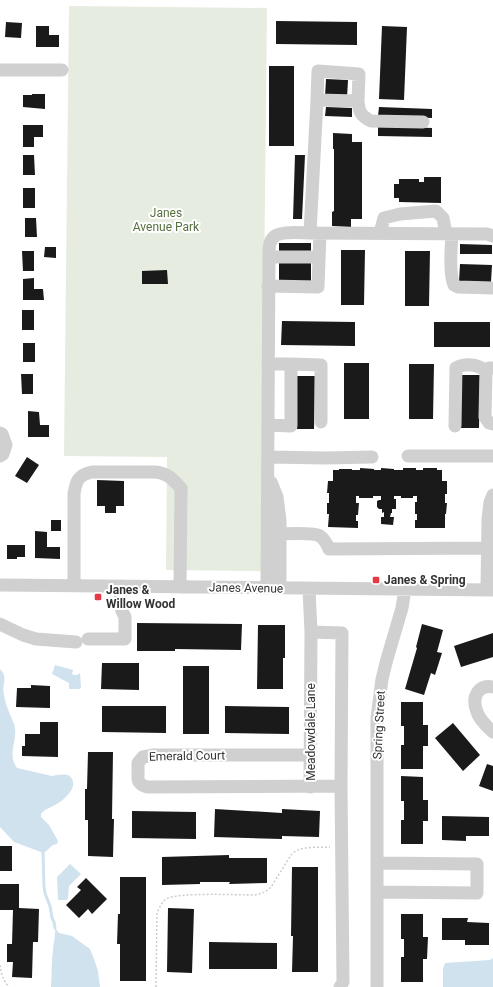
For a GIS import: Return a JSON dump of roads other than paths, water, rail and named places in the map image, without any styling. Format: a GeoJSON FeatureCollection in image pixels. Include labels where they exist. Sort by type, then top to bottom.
{"type":"FeatureCollection","features":[{"type":"Feature","properties":{"kind":"street"},"geometry":{"type":"LineString","coordinates":[[0,70],[62,70]]}},
{"type":"Feature","properties":{"kind":"street"},"geometry":{"type":"LineString","coordinates":[[268,286],[318,287],[319,257],[315,233],[318,72],[359,74],[359,110],[364,117],[371,121],[424,122]]}},
{"type":"Feature","properties":{"kind":"street"},"geometry":{"type":"LineString","coordinates":[[317,100],[358,101]]}},
{"type":"Feature","properties":{"kind":"street"},"geometry":{"type":"LineString","coordinates":[[380,233],[384,218],[400,214],[436,211],[443,218],[449,234],[451,274],[454,285],[458,287],[493,288]]}},
{"type":"Feature","properties":{"kind":"street"},"geometry":{"type":"LineString","coordinates":[[267,588],[268,257],[272,238],[283,233],[487,234],[493,236]]}},
{"type":"Feature","properties":{"kind":"street"},"geometry":{"type":"LineString","coordinates":[[268,257],[319,257]]}},
{"type":"Feature","properties":{"kind":"street"},"geometry":{"type":"LineString","coordinates":[[268,364],[321,365],[321,422]]}},
{"type":"Feature","properties":{"kind":"street"},"geometry":{"type":"LineString","coordinates":[[268,425],[291,426],[291,364]]}},
{"type":"Feature","properties":{"kind":"street"},"geometry":{"type":"LineString","coordinates":[[455,426],[456,368],[461,365],[475,365],[489,370],[486,416],[489,422],[493,424]]}},
{"type":"Feature","properties":{"kind":"street"},"geometry":{"type":"LineString","coordinates":[[0,432],[6,444],[3,454],[0,456]]}},
{"type":"Feature","properties":{"kind":"street"},"geometry":{"type":"LineString","coordinates":[[408,456],[493,456]]}},
{"type":"Feature","properties":{"kind":"street"},"geometry":{"type":"LineString","coordinates":[[268,457],[372,457]]}},
{"type":"Feature","properties":{"kind":"street"},"geometry":{"type":"LineString","coordinates":[[74,586],[74,494],[76,484],[80,477],[85,473],[92,472],[162,472],[181,488],[180,587]]}},
{"type":"Feature","properties":{"kind":"street"},"geometry":{"type":"LineString","coordinates":[[268,475],[277,497],[280,520],[280,588]]}},
{"type":"Feature","properties":{"kind":"street"},"geometry":{"type":"LineString","coordinates":[[490,590],[489,510],[493,495]]}},
{"type":"Feature","properties":{"kind":"street"},"geometry":{"type":"LineString","coordinates":[[280,534],[319,535],[325,541],[329,549],[490,548]]}},
{"type":"Feature","properties":{"kind":"street","name":"Janes Avenue"},"geometry":{"type":"LineString","coordinates":[[0,585],[490,590]]}},
{"type":"Feature","properties":{"kind":"street"},"geometry":{"type":"LineString","coordinates":[[0,624],[23,635],[50,641],[125,639],[125,617],[120,604],[121,586]]}},
{"type":"Feature","properties":{"kind":"street","name":"Meadowdale Lane"},"geometry":{"type":"LineString","coordinates":[[310,589],[310,787],[341,786]]}},
{"type":"Feature","properties":{"kind":"street","name":"Spring Street"},"geometry":{"type":"LineString","coordinates":[[376,987],[378,701],[387,659],[402,608],[405,589]]}},
{"type":"Feature","properties":{"kind":"street"},"geometry":{"type":"LineString","coordinates":[[311,632],[342,633],[342,982],[340,987]]}},
{"type":"Feature","properties":{"kind":"street"},"geometry":{"type":"LineString","coordinates":[[488,687],[477,692],[474,701],[476,710],[482,720],[493,732]]}},
{"type":"Feature","properties":{"kind":"street","name":"Emerald Court"},"geometry":{"type":"LineString","coordinates":[[310,755],[154,755],[143,757],[138,763],[138,779],[142,785],[147,787],[310,787]]}},
{"type":"Feature","properties":{"kind":"street"},"geometry":{"type":"LineString","coordinates":[[377,863],[477,864],[477,893],[377,892]]}},
{"type":"Feature","properties":{"kind":"water"},"geometry":{"type":"Polygon","coordinates":[[[55,665],[73,670],[72,674],[74,675],[80,673],[81,688],[69,689],[69,683],[52,674],[55,665]]]}},
{"type":"Feature","properties":{"kind":"water"},"geometry":{"type":"Polygon","coordinates":[[[0,669],[4,675],[3,691],[5,701],[15,727],[12,753],[14,763],[17,768],[52,776],[68,775],[73,782],[72,790],[66,797],[41,814],[41,817],[49,825],[58,841],[57,844],[53,845],[45,852],[41,852],[14,842],[0,827],[0,669]]]}},
{"type":"Feature","properties":{"kind":"water"},"geometry":{"type":"Polygon","coordinates":[[[70,864],[81,874],[69,886],[67,900],[58,900],[57,877],[70,864]]]}},
{"type":"Feature","properties":{"kind":"water"},"geometry":{"type":"Polygon","coordinates":[[[55,928],[59,933],[72,936],[90,949],[98,971],[100,987],[51,987],[55,928]]]}},
{"type":"Feature","properties":{"kind":"water"},"geometry":{"type":"Polygon","coordinates":[[[493,958],[493,987],[443,987],[443,969],[445,963],[490,960],[493,958]]]}},
{"type":"Feature","properties":{"kind":"waterway"},"geometry":{"type":"LineString","coordinates":[[43,852],[44,887],[55,928]]}},
{"type":"Feature","properties":{"kind":"place","name":"Janes & Spring"},"geometry":{"type":"Point","coordinates":[376,580]}},
{"type":"Feature","properties":{"kind":"place","name":"Janes & Willow Wood"},"geometry":{"type":"Point","coordinates":[98,597]}},
{"type":"Feature","properties":{"kind":"park label","name":"Janes Avenue Park"},"geometry":{"type":"Point","coordinates":[166,220]}}]}
